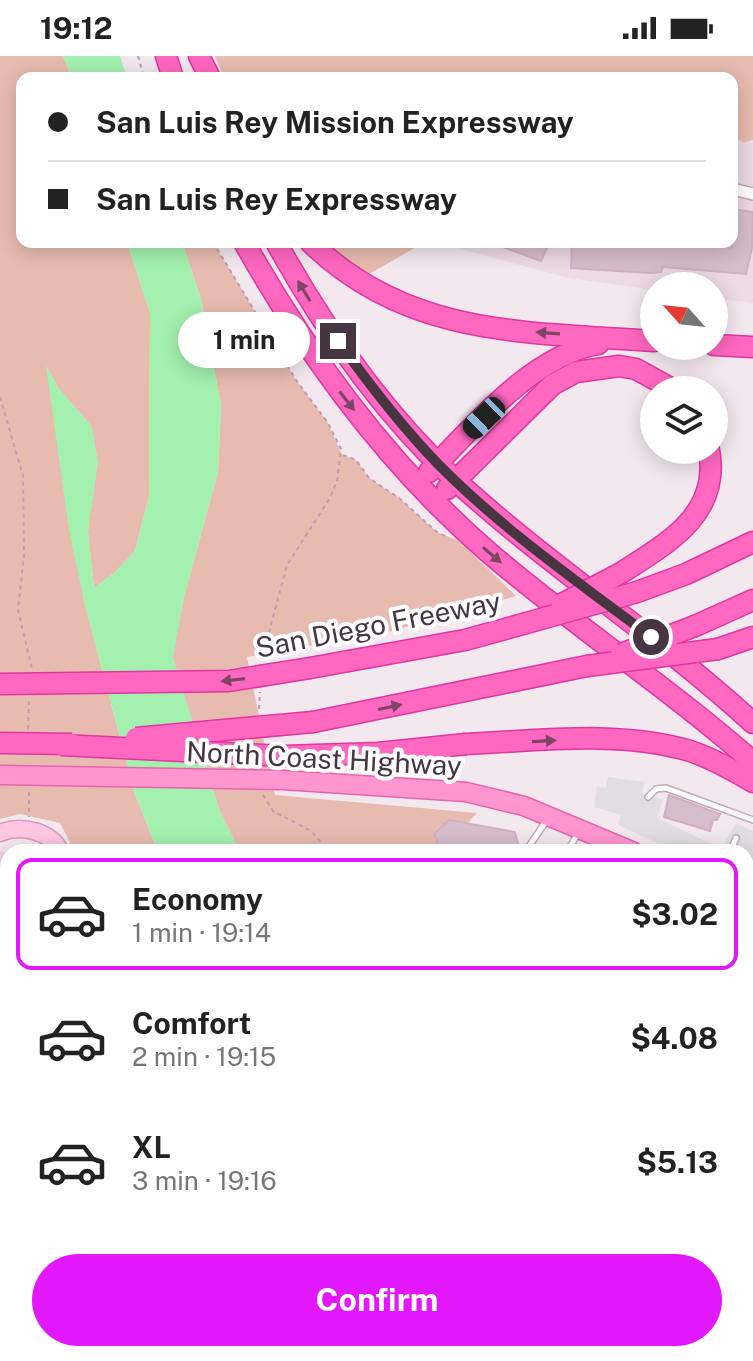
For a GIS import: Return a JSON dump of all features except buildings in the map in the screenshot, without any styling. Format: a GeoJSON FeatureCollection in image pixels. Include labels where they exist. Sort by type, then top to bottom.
{"type":"FeatureCollection","features":[{"type":"Feature","properties":{"kind":"highway"},"geometry":{"type":"LineString","coordinates":[[248,248],[307,346],[351,406],[435,501],[495,557],[668,691],[753,762]]}},
{"type":"Feature","properties":{"kind":"highway"},"geometry":{"type":"LineString","coordinates":[[280,248],[331,333],[369,384],[438,463],[550,561],[701,676],[753,723]]}},
{"type":"Feature","properties":{"kind":"highway"},"geometry":{"type":"LineString","coordinates":[[317,248],[344,272],[391,300],[452,322],[487,329],[640,341]]}},
{"type":"Feature","properties":{"kind":"highway"},"geometry":{"type":"LineString","coordinates":[[418,483],[523,381],[549,361],[577,348],[610,342],[640,342]]}},
{"type":"Feature","properties":{"kind":"highway"},"geometry":{"type":"LineString","coordinates":[[728,346],[753,347]]}},
{"type":"Feature","properties":{"kind":"highway"},"geometry":{"type":"LineString","coordinates":[[435,501],[552,385],[576,372],[619,366],[652,376]]}},
{"type":"Feature","properties":{"kind":"highway"},"geometry":{"type":"LineString","coordinates":[[523,624],[621,573],[678,536],[693,520],[709,475],[709,464]]}},
{"type":"Feature","properties":{"kind":"highway","name":"San Diego Freeway"},"geometry":{"type":"LineString","coordinates":[[0,684],[146,685],[229,681],[465,640],[637,592],[686,574],[753,542]]}},
{"type":"Feature","properties":{"kind":"highway"},"geometry":{"type":"LineString","coordinates":[[587,666],[695,626],[753,600]]}},
{"type":"Feature","properties":{"kind":"highway"},"geometry":{"type":"LineString","coordinates":[[61,745],[313,722],[587,666],[718,649],[753,637]]}},
{"type":"Feature","properties":{"kind":"highway"},"geometry":{"type":"LineString","coordinates":[[0,743],[284,756],[378,753],[466,744],[596,738],[687,750],[753,782]]}},
{"type":"Feature","properties":{"kind":"main road","name":"North Coast Highway"},"geometry":{"type":"LineString","coordinates":[[0,775],[283,780],[466,792],[550,815],[616,844]]}},
{"type":"Feature","properties":{"kind":"street"},"geometry":{"type":"LineString","coordinates":[[0,833],[29,830],[44,834],[57,844]]}},
{"type":"Feature","properties":{"kind":"lane"},"geometry":{"type":"LineString","coordinates":[[648,797],[656,789],[666,788],[753,820]]}},
{"type":"Feature","properties":{"kind":"lane"},"geometry":{"type":"LineString","coordinates":[[530,844],[550,815]]}},
{"type":"Feature","properties":{"kind":"lane"},"geometry":{"type":"LineString","coordinates":[[572,844],[581,828]]}},
{"type":"Feature","properties":{"kind":"lane"},"geometry":{"type":"LineString","coordinates":[[733,844],[736,838]]}},
{"type":"Feature","properties":{"kind":"path"},"geometry":{"type":"LineString","coordinates":[[217,248],[296,380],[328,423],[342,455],[356,460],[369,478],[399,498],[438,533],[448,537]]}},
{"type":"Feature","properties":{"kind":"path"},"geometry":{"type":"LineString","coordinates":[[0,397],[23,476],[24,555],[18,610],[32,664],[31,679]]}},
{"type":"Feature","properties":{"kind":"path"},"geometry":{"type":"LineString","coordinates":[[29,738],[30,693]]}},
{"type":"Feature","properties":{"kind":"path"},"geometry":{"type":"LineString","coordinates":[[29,784],[29,830]]}},
{"type":"Feature","properties":{"kind":"shaded area"},"geometry":{"type":"Polygon","coordinates":[[[0,56],[63,56],[70,72],[16,72],[16,248],[129,248],[150,313],[149,496],[135,551],[94,588],[88,532],[92,427],[59,389],[47,368],[84,601],[135,794],[155,844],[71,844],[60,823],[20,814],[0,819],[0,56]]]}},
{"type":"Feature","properties":{"kind":"shaded area"},"geometry":{"type":"Polygon","coordinates":[[[63,56],[120,56],[125,72],[70,72],[63,56]]]}},
{"type":"Feature","properties":{"kind":"shaded area"},"geometry":{"type":"Polygon","coordinates":[[[215,56],[753,56],[753,140],[744,143],[738,140],[738,72],[222,72],[215,56]]]}},
{"type":"Feature","properties":{"kind":"shaded area"},"geometry":{"type":"Polygon","coordinates":[[[738,140],[753,142],[753,303],[728,300],[728,272],[640,272],[640,288],[569,278],[460,248],[738,248],[738,140]]]}},
{"type":"Feature","properties":{"kind":"shaded area"},"geometry":{"type":"Polygon","coordinates":[[[129,248],[184,248],[201,299],[221,405],[218,472],[184,597],[173,657],[220,812],[236,844],[155,844],[135,794],[84,601],[69,530],[46,365],[59,389],[92,427],[98,462],[88,532],[94,588],[135,551],[149,496],[150,313],[129,248]]]}},
{"type":"Feature","properties":{"kind":"shaded area"},"geometry":{"type":"Polygon","coordinates":[[[184,248],[217,248],[296,380],[328,423],[342,455],[356,460],[369,478],[399,498],[438,533],[458,540],[516,596],[392,631],[247,657],[275,795],[477,813],[456,835],[456,844],[236,844],[220,812],[172,657],[184,597],[218,472],[221,405],[201,299],[184,248]]]}},
{"type":"Feature","properties":{"kind":"shaded area"},"geometry":{"type":"Polygon","coordinates":[[[328,248],[415,248],[364,277],[328,248]]]}},
{"type":"Feature","properties":{"kind":"shaded area"},"geometry":{"type":"Polygon","coordinates":[[[608,777],[644,782],[642,793],[663,800],[657,818],[712,844],[660,844],[618,825],[621,815],[594,807],[597,787],[606,788],[608,777]]]}},
{"type":"Feature","properties":{"kind":"shaded area"},"geometry":{"type":"Polygon","coordinates":[[[736,823],[753,831],[753,844],[724,844],[736,823]]]}},
{"type":"Feature","properties":{"kind":"route"},"geometry":{"type":"LineString","coordinates":[[338,341],[369,384],[438,463],[550,561],[651,637]]}}]}
